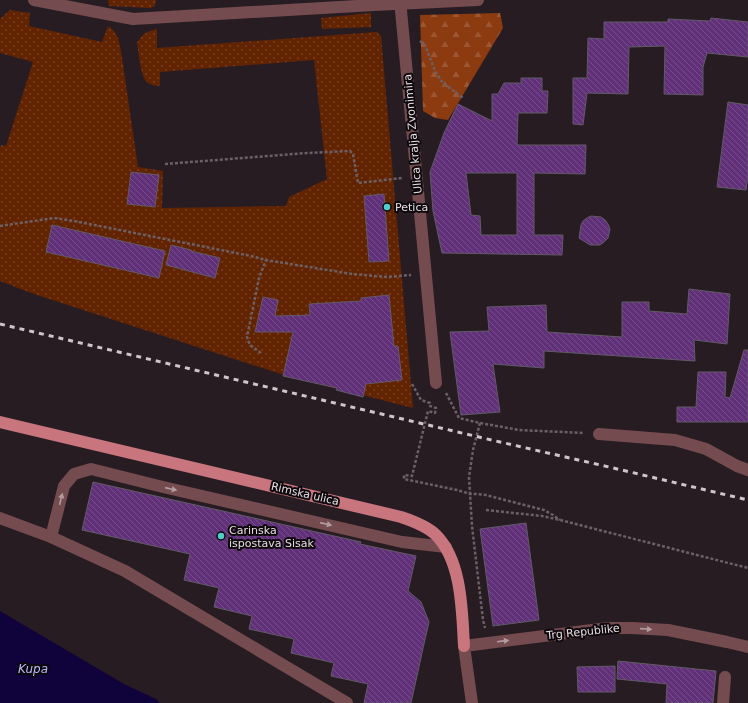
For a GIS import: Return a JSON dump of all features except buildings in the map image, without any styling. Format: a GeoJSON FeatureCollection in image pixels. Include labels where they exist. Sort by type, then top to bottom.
{"type":"FeatureCollection","features":[{"type":"Feature","properties":{"kind":"main road","name":"Rimska ulica"},"geometry":{"type":"LineString","coordinates":[[0,422],[401,517],[420,524],[435,534],[446,547],[452,561],[457,577],[464,646]]}},
{"type":"Feature","properties":{"kind":"street"},"geometry":{"type":"LineString","coordinates":[[34,0],[133,19],[400,2],[478,0]]}},
{"type":"Feature","properties":{"kind":"street","name":"Ulica kralja Zvonimira"},"geometry":{"type":"LineString","coordinates":[[400,2],[436,383]]}},
{"type":"Feature","properties":{"kind":"street"},"geometry":{"type":"LineString","coordinates":[[599,434],[675,440],[706,449],[737,466],[748,470]]}},
{"type":"Feature","properties":{"kind":"street"},"geometry":{"type":"LineString","coordinates":[[51,537],[64,486],[74,474],[90,469],[402,542],[446,547]]}},
{"type":"Feature","properties":{"kind":"street"},"geometry":{"type":"LineString","coordinates":[[0,518],[51,537],[125,571],[347,703]]}},
{"type":"Feature","properties":{"kind":"street","name":"Trg Republike"},"geometry":{"type":"LineString","coordinates":[[464,646],[608,628],[632,628],[668,630],[748,647]]}},
{"type":"Feature","properties":{"kind":"street","name":"Rimska ulica"},"geometry":{"type":"LineString","coordinates":[[464,646],[472,703]]}},
{"type":"Feature","properties":{"kind":"street"},"geometry":{"type":"LineString","coordinates":[[724,703],[725,677]]}},
{"type":"Feature","properties":{"kind":"path"},"geometry":{"type":"LineString","coordinates":[[403,29],[425,45],[435,71],[443,83],[463,98]]}},
{"type":"Feature","properties":{"kind":"path"},"geometry":{"type":"LineString","coordinates":[[165,164],[350,151],[353,154],[358,183],[416,177]]}},
{"type":"Feature","properties":{"kind":"path"},"geometry":{"type":"LineString","coordinates":[[0,226],[54,218],[74,220],[266,260],[352,274],[387,277],[426,274]]}},
{"type":"Feature","properties":{"kind":"path"},"geometry":{"type":"LineString","coordinates":[[261,353],[250,345],[247,337],[260,278],[266,260]]}},
{"type":"Feature","properties":{"kind":"path"},"geometry":{"type":"LineString","coordinates":[[436,383],[443,388],[459,418],[519,430],[599,434]]}},
{"type":"Feature","properties":{"kind":"path"},"geometry":{"type":"LineString","coordinates":[[412,384],[421,400],[430,402],[430,406],[436,408],[435,413],[428,411],[412,476],[404,475],[404,479],[470,494],[486,495],[544,510],[560,520]]}},
{"type":"Feature","properties":{"kind":"path"},"geometry":{"type":"LineString","coordinates":[[480,423],[473,450],[469,477],[472,526],[483,620],[488,642]]}},
{"type":"Feature","properties":{"kind":"path"},"geometry":{"type":"LineString","coordinates":[[486,510],[542,516],[748,568]]}},
{"type":"Feature","properties":{"kind":"shaded area"},"geometry":{"type":"Polygon","coordinates":[[[108,0],[156,0],[155,6],[150,8],[109,6],[108,0]]]}},
{"type":"Feature","properties":{"kind":"shaded area"},"geometry":{"type":"Polygon","coordinates":[[[10,10],[30,13],[29,26],[102,42],[108,26],[114,31],[120,44],[138,167],[163,171],[162,208],[286,206],[289,197],[327,179],[314,60],[160,72],[160,86],[155,86],[148,83],[143,75],[137,43],[143,35],[157,29],[157,48],[377,32],[381,36],[413,408],[284,375],[34,294],[0,281],[0,148],[1,145],[6,146],[33,62],[0,53],[0,20],[10,10]]]}},
{"type":"Feature","properties":{"kind":"shaded area"},"geometry":{"type":"Polygon","coordinates":[[[371,13],[371,27],[322,29],[321,18],[371,13]]]}},
{"type":"Feature","properties":{"kind":"green space"},"geometry":{"type":"Polygon","coordinates":[[[500,13],[503,28],[448,120],[435,118],[423,111],[420,15],[500,13]]]}},
{"type":"Feature","properties":{"kind":"water","name":"Kupa"},"geometry":{"type":"Polygon","coordinates":[[[0,611],[124,684],[156,699],[160,703],[0,703],[0,611]]]}},
{"type":"Feature","properties":{"kind":"railway"},"geometry":{"type":"LineString","coordinates":[[0,324],[748,500]]}},
{"type":"Feature","properties":{"kind":"place","name":"Petica"},"geometry":{"type":"Point","coordinates":[387,207]}},
{"type":"Feature","properties":{"kind":"place","name":"Carinska ispostava Sisak"},"geometry":{"type":"Point","coordinates":[221,536]}}]}
